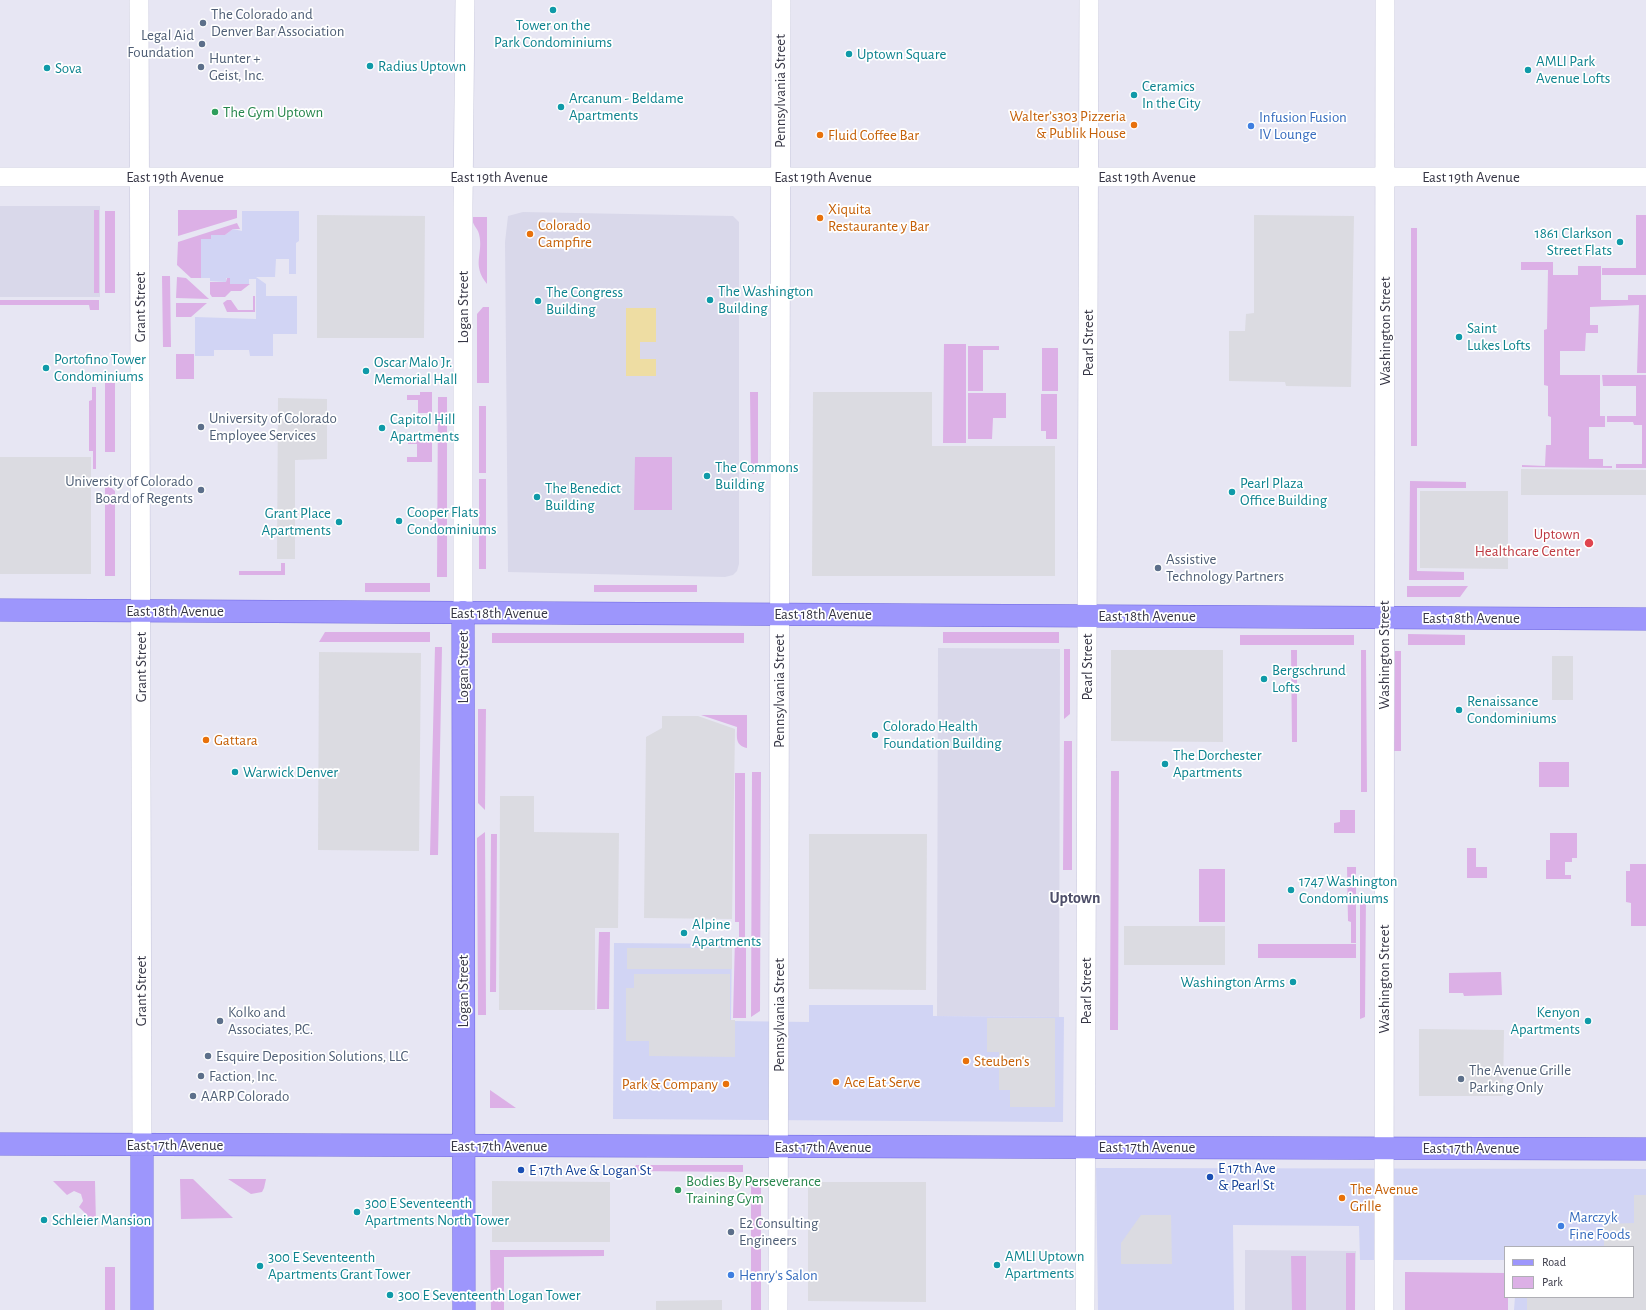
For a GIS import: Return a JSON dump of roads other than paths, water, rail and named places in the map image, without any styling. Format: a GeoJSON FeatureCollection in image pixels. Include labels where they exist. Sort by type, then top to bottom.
{"type":"FeatureCollection","features":[{"type":"Feature","properties":{"kind":"main road","name":"East 18th Avenue"},"geometry":{"type":"LineString","coordinates":[[0,610],[1646,619]]}},
{"type":"Feature","properties":{"kind":"main road","name":"Logan Street"},"geometry":{"type":"LineString","coordinates":[[463,612],[464,1310]]}},
{"type":"Feature","properties":{"kind":"main road","name":"East 17th Avenue"},"geometry":{"type":"LineString","coordinates":[[0,1144],[1646,1149]]}},
{"type":"Feature","properties":{"kind":"main road","name":"Grant Street"},"geometry":{"type":"LineString","coordinates":[[142,1145],[142,1310]]}},
{"type":"Feature","properties":{"kind":"street","name":"Grant Street"},"geometry":{"type":"LineString","coordinates":[[139,0],[142,1145]]}},
{"type":"Feature","properties":{"kind":"street","name":"Logan Street"},"geometry":{"type":"LineString","coordinates":[[463,612],[463,177],[465,0]]}},
{"type":"Feature","properties":{"kind":"street","name":"Pennsylvania Street"},"geometry":{"type":"LineString","coordinates":[[778,1310],[780,0]]}},
{"type":"Feature","properties":{"kind":"street","name":"Pearl Street"},"geometry":{"type":"LineString","coordinates":[[1085,1310],[1089,0]]}},
{"type":"Feature","properties":{"kind":"street","name":"Washington Street"},"geometry":{"type":"LineString","coordinates":[[1384,1310],[1386,0]]}},
{"type":"Feature","properties":{"kind":"street","name":"East 19th Avenue"},"geometry":{"type":"LineString","coordinates":[[0,177],[1646,177]]}},
{"type":"Feature","properties":{"kind":"place","name":"Tower on the Park Condominiums"},"geometry":{"type":"Point","coordinates":[553,10]}},
{"type":"Feature","properties":{"kind":"place","name":"The Colorado and Denver Bar Association"},"geometry":{"type":"Point","coordinates":[203,23]}},
{"type":"Feature","properties":{"kind":"place","name":"Legal Aid Foundation"},"geometry":{"type":"Point","coordinates":[202,44]}},
{"type":"Feature","properties":{"kind":"place","name":"Uptown Square"},"geometry":{"type":"Point","coordinates":[849,54]}},
{"type":"Feature","properties":{"kind":"place","name":"Radius Uptown"},"geometry":{"type":"Point","coordinates":[370,66]}},
{"type":"Feature","properties":{"kind":"place","name":"Hunter + Geist, Inc."},"geometry":{"type":"Point","coordinates":[201,67]}},
{"type":"Feature","properties":{"kind":"place","name":"Sova"},"geometry":{"type":"Point","coordinates":[47,68]}},
{"type":"Feature","properties":{"kind":"place","name":"AMLI Park Avenue Lofts"},"geometry":{"type":"Point","coordinates":[1528,70]}},
{"type":"Feature","properties":{"kind":"place","name":"Ceramics In the City"},"geometry":{"type":"Point","coordinates":[1134,95]}},
{"type":"Feature","properties":{"kind":"place","name":"Arcanum - Beldame Apartments"},"geometry":{"type":"Point","coordinates":[561,107]}},
{"type":"Feature","properties":{"kind":"place","name":"The Gym Uptown"},"geometry":{"type":"Point","coordinates":[215,112]}},
{"type":"Feature","properties":{"kind":"place","name":"Walter’s303 Pizzeria & Publik House"},"geometry":{"type":"Point","coordinates":[1134,125]}},
{"type":"Feature","properties":{"kind":"place","name":"Infusion Fusion IV Lounge"},"geometry":{"type":"Point","coordinates":[1251,126]}},
{"type":"Feature","properties":{"kind":"place","name":"Fluid Coffee Bar"},"geometry":{"type":"Point","coordinates":[820,135]}},
{"type":"Feature","properties":{"kind":"place","name":"Xiquita Restaurante y Bar"},"geometry":{"type":"Point","coordinates":[820,218]}},
{"type":"Feature","properties":{"kind":"place","name":"Colorado Campfire"},"geometry":{"type":"Point","coordinates":[530,234]}},
{"type":"Feature","properties":{"kind":"place","name":"1861 Clarkson Street Flats"},"geometry":{"type":"Point","coordinates":[1620,242]}},
{"type":"Feature","properties":{"kind":"place","name":"The Washington Building"},"geometry":{"type":"Point","coordinates":[710,300]}},
{"type":"Feature","properties":{"kind":"place","name":"The Congress Building"},"geometry":{"type":"Point","coordinates":[538,301]}},
{"type":"Feature","properties":{"kind":"place","name":"Saint Lukes Lofts"},"geometry":{"type":"Point","coordinates":[1459,337]}},
{"type":"Feature","properties":{"kind":"place","name":"Portofino Tower Condominiums"},"geometry":{"type":"Point","coordinates":[46,368]}},
{"type":"Feature","properties":{"kind":"place","name":"Oscar Malo Jr. Memorial Hall"},"geometry":{"type":"Point","coordinates":[366,371]}},
{"type":"Feature","properties":{"kind":"place","name":"University of Colorado Employee Services"},"geometry":{"type":"Point","coordinates":[201,427]}},
{"type":"Feature","properties":{"kind":"place","name":"Capitol Hill Apartments"},"geometry":{"type":"Point","coordinates":[382,428]}},
{"type":"Feature","properties":{"kind":"place","name":"The Commons Building"},"geometry":{"type":"Point","coordinates":[707,476]}},
{"type":"Feature","properties":{"kind":"place","name":"University of Colorado Board of Regents"},"geometry":{"type":"Point","coordinates":[201,490]}},
{"type":"Feature","properties":{"kind":"place","name":"Pearl Plaza Office Building"},"geometry":{"type":"Point","coordinates":[1232,492]}},
{"type":"Feature","properties":{"kind":"place","name":"The Benedict Building"},"geometry":{"type":"Point","coordinates":[537,497]}},
{"type":"Feature","properties":{"kind":"place","name":"Cooper Flats Condominiums"},"geometry":{"type":"Point","coordinates":[399,521]}},
{"type":"Feature","properties":{"kind":"place","name":"Grant Place Apartments"},"geometry":{"type":"Point","coordinates":[339,522]}},
{"type":"Feature","properties":{"kind":"place","name":"Uptown Healthcare Center"},"geometry":{"type":"Point","coordinates":[1589,543]}},
{"type":"Feature","properties":{"kind":"place","name":"Assistive Technology Partners"},"geometry":{"type":"Point","coordinates":[1158,568]}},
{"type":"Feature","properties":{"kind":"place","name":"Bergschrund Lofts"},"geometry":{"type":"Point","coordinates":[1264,679]}},
{"type":"Feature","properties":{"kind":"place","name":"Renaissance Condominiums"},"geometry":{"type":"Point","coordinates":[1459,710]}},
{"type":"Feature","properties":{"kind":"place","name":"Colorado Health Foundation Building"},"geometry":{"type":"Point","coordinates":[875,735]}},
{"type":"Feature","properties":{"kind":"place","name":"Gattara"},"geometry":{"type":"Point","coordinates":[206,740]}},
{"type":"Feature","properties":{"kind":"place","name":"The Dorchester Apartments"},"geometry":{"type":"Point","coordinates":[1165,764]}},
{"type":"Feature","properties":{"kind":"place","name":"Warwick Denver"},"geometry":{"type":"Point","coordinates":[235,772]}},
{"type":"Feature","properties":{"kind":"place","name":"1747 Washington Condominiums"},"geometry":{"type":"Point","coordinates":[1291,890]}},
{"type":"Feature","properties":{"kind":"place","name":"Alpine Apartments"},"geometry":{"type":"Point","coordinates":[684,933]}},
{"type":"Feature","properties":{"kind":"place","name":"Washington Arms"},"geometry":{"type":"Point","coordinates":[1293,982]}},
{"type":"Feature","properties":{"kind":"place","name":"Kolko and Associates, P.C."},"geometry":{"type":"Point","coordinates":[220,1021]}},
{"type":"Feature","properties":{"kind":"place","name":"Kenyon Apartments"},"geometry":{"type":"Point","coordinates":[1588,1021]}},
{"type":"Feature","properties":{"kind":"place","name":"Esquire Deposition Solutions, LLC"},"geometry":{"type":"Point","coordinates":[208,1056]}},
{"type":"Feature","properties":{"kind":"place","name":"Steuben's"},"geometry":{"type":"Point","coordinates":[966,1061]}},
{"type":"Feature","properties":{"kind":"place","name":"Faction, Inc."},"geometry":{"type":"Point","coordinates":[201,1076]}},
{"type":"Feature","properties":{"kind":"place","name":"The Avenue Grille Parking Only"},"geometry":{"type":"Point","coordinates":[1461,1079]}},
{"type":"Feature","properties":{"kind":"place","name":"Ace Eat Serve"},"geometry":{"type":"Point","coordinates":[836,1082]}},
{"type":"Feature","properties":{"kind":"place","name":"Park & Company"},"geometry":{"type":"Point","coordinates":[726,1084]}},
{"type":"Feature","properties":{"kind":"place","name":"AARP Colorado"},"geometry":{"type":"Point","coordinates":[193,1096]}},
{"type":"Feature","properties":{"kind":"place","name":"E 17th Ave & Logan St"},"geometry":{"type":"Point","coordinates":[521,1170]}},
{"type":"Feature","properties":{"kind":"place","name":"E 17th Ave & Pearl St"},"geometry":{"type":"Point","coordinates":[1210,1177]}},
{"type":"Feature","properties":{"kind":"place","name":"Bodies By Perseverance Training Gym"},"geometry":{"type":"Point","coordinates":[678,1190]}},
{"type":"Feature","properties":{"kind":"place","name":"The Avenue Grille"},"geometry":{"type":"Point","coordinates":[1342,1198]}},
{"type":"Feature","properties":{"kind":"place","name":"300 E Seventeenth Apartments North Tower"},"geometry":{"type":"Point","coordinates":[357,1212]}},
{"type":"Feature","properties":{"kind":"place","name":"Schleier Mansion"},"geometry":{"type":"Point","coordinates":[44,1220]}},
{"type":"Feature","properties":{"kind":"place","name":"Marczyk Fine Foods"},"geometry":{"type":"Point","coordinates":[1561,1226]}},
{"type":"Feature","properties":{"kind":"place","name":"E2 Consulting Engineers"},"geometry":{"type":"Point","coordinates":[731,1232]}},
{"type":"Feature","properties":{"kind":"place","name":"AMLI Uptown Apartments"},"geometry":{"type":"Point","coordinates":[997,1265]}},
{"type":"Feature","properties":{"kind":"place","name":"300 E Seventeenth Apartments Grant Tower"},"geometry":{"type":"Point","coordinates":[260,1266]}},
{"type":"Feature","properties":{"kind":"place","name":"Henry's Salon"},"geometry":{"type":"Point","coordinates":[731,1275]}},
{"type":"Feature","properties":{"kind":"place","name":"300 E Seventeenth Logan Tower"},"geometry":{"type":"Point","coordinates":[390,1295]}},
{"type":"Feature","properties":{"kind":"district","name":"Uptown"},"geometry":{"type":"Point","coordinates":[1075,898]}}]}
